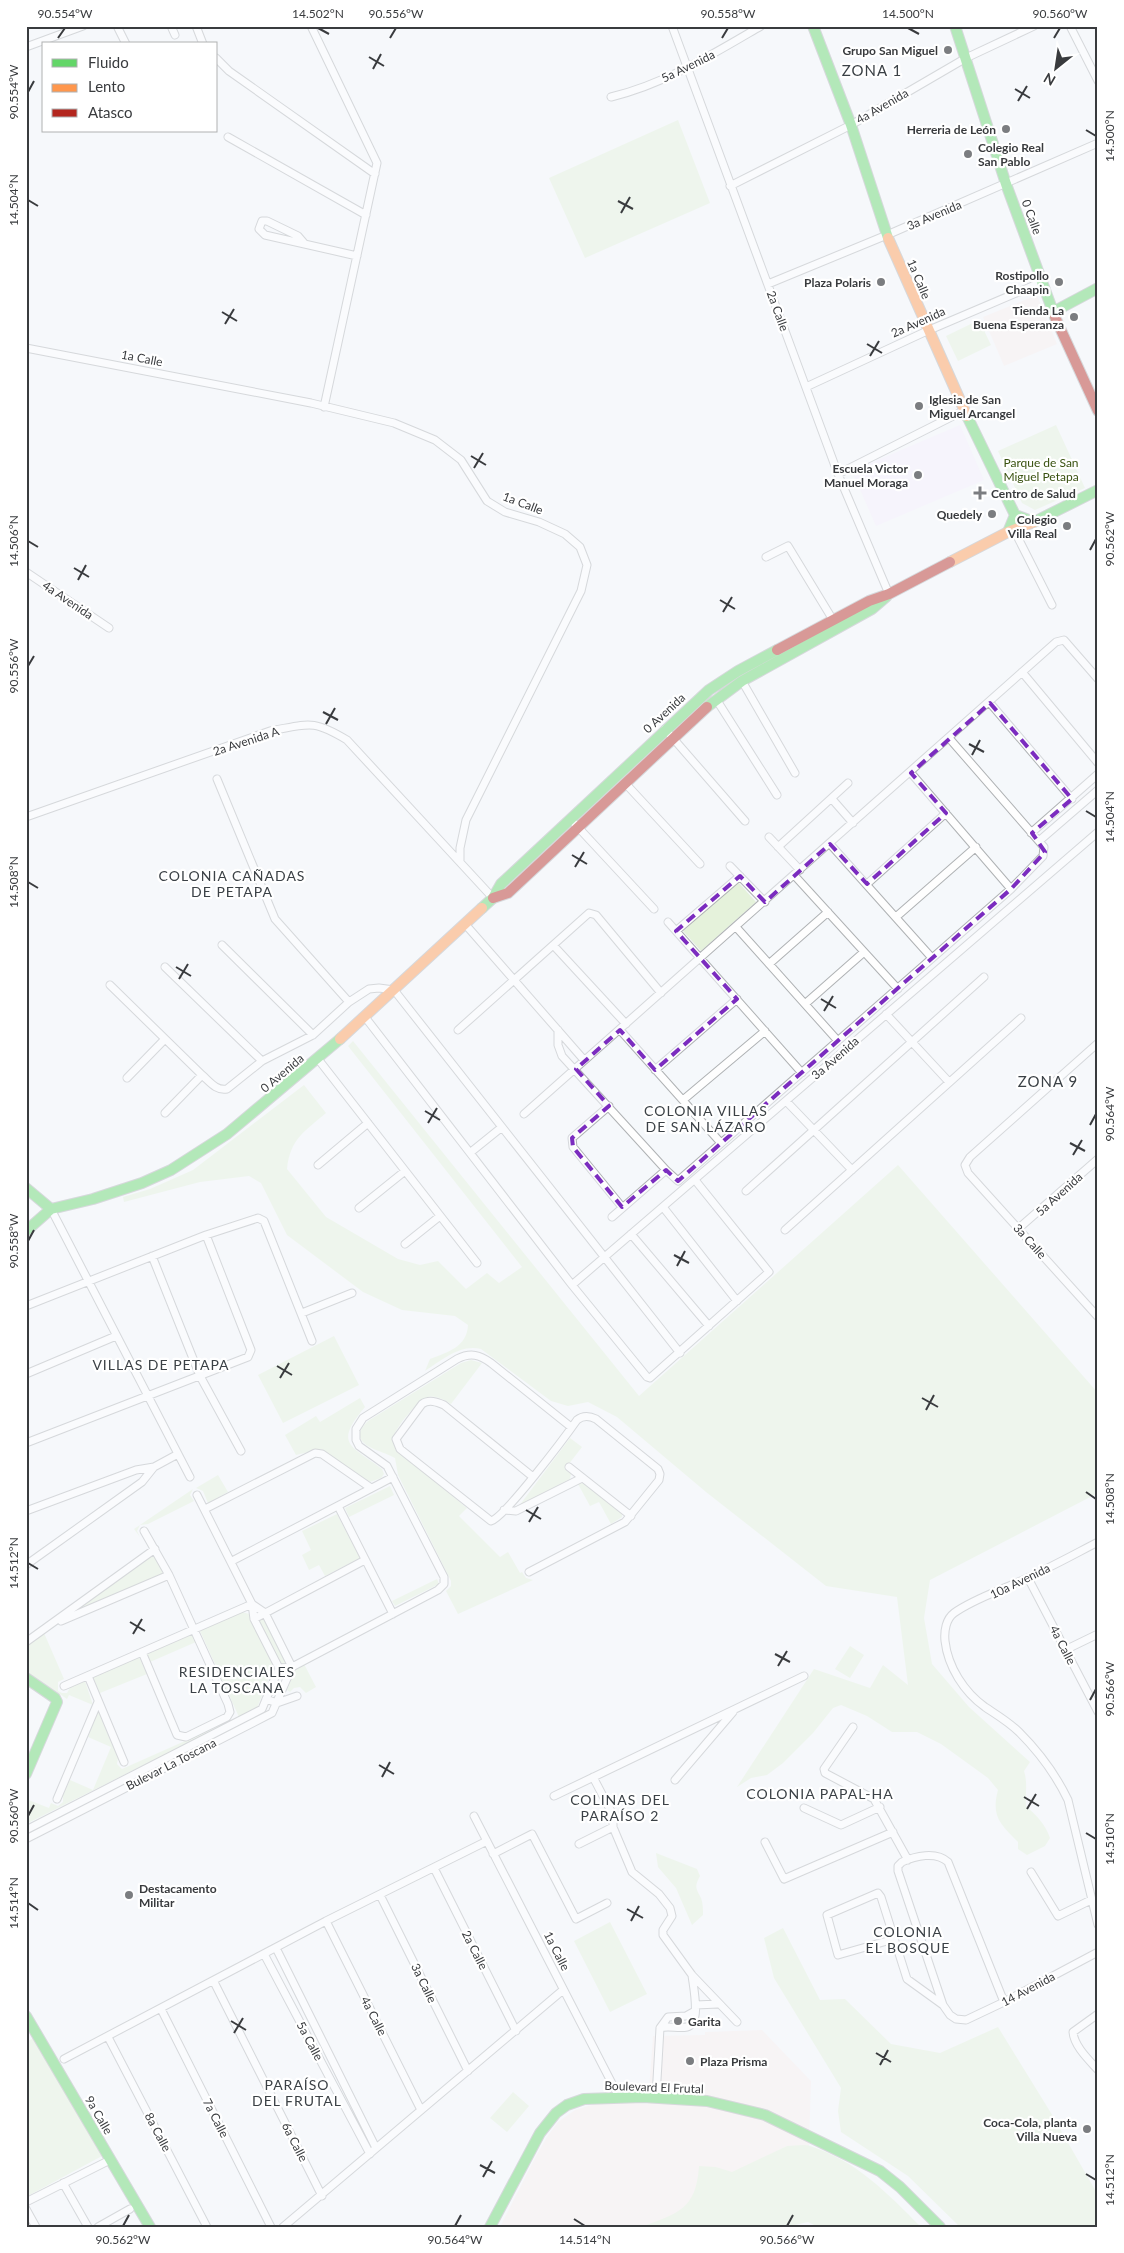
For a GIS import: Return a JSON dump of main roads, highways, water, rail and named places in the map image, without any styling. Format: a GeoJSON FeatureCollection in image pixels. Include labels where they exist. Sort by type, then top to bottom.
{"type":"FeatureCollection","features":[{"type":"Feature","properties":{"kind":"main road","name":"1a Calle"},"geometry":{"type":"LineString","coordinates":[[813,26],[851,125],[887,235],[927,331],[984,453],[1016,515]]}},
{"type":"Feature","properties":{"kind":"main road","name":"0 Calle"},"geometry":{"type":"LineString","coordinates":[[955,26],[1006,184],[1053,312],[1098,411]]}},
{"type":"Feature","properties":{"kind":"main road"},"geometry":{"type":"LineString","coordinates":[[1053,312],[1098,288]]}},
{"type":"Feature","properties":{"kind":"main road","name":"0 Avenida"},"geometry":{"type":"LineString","coordinates":[[51,1209],[109,1194],[171,1170],[227,1134],[318,1059],[365,1017],[493,898],[501,884],[570,818],[665,729],[724,679],[869,601],[889,594],[1011,531],[1034,522],[1098,490]]}},
{"type":"Feature","properties":{"kind":"main road"},"geometry":{"type":"LineString","coordinates":[[1011,531],[1016,515],[1034,522]]}},
{"type":"Feature","properties":{"kind":"main road","name":"0 Avenida"},"geometry":{"type":"LineString","coordinates":[[493,898],[508,893],[716,699],[742,681],[872,609],[889,594]]}},
{"type":"Feature","properties":{"kind":"main road"},"geometry":{"type":"LineString","coordinates":[[26,1188],[51,1209],[26,1231]]}},
{"type":"Feature","properties":{"kind":"main road"},"geometry":{"type":"LineString","coordinates":[[26,1678],[55,1698],[57,1704],[26,1774]]}},
{"type":"Feature","properties":{"kind":"main road","name":"9a Calle"},"geometry":{"type":"LineString","coordinates":[[26,2016],[150,2227]]}},
{"type":"Feature","properties":{"kind":"main road","name":"Boulevard El Frutal"},"geometry":{"type":"LineString","coordinates":[[490,2227],[540,2132],[556,2113],[578,2100],[619,2097],[656,2097],[707,2101],[765,2115],[880,2171],[900,2187],[940,2227]]}},
{"type":"Feature","properties":{"kind":"place","name":"Grupo San Miguel"},"geometry":{"type":"Point","coordinates":[948,50]}},
{"type":"Feature","properties":{"kind":"place","name":"Herreria de León"},"geometry":{"type":"Point","coordinates":[1006,129]}},
{"type":"Feature","properties":{"kind":"place","name":"Colegio Real San Pablo"},"geometry":{"type":"Point","coordinates":[968,154]}},
{"type":"Feature","properties":{"kind":"place","name":"Plaza Polaris"},"geometry":{"type":"Point","coordinates":[881,282]}},
{"type":"Feature","properties":{"kind":"place","name":"Rostipollo Chaapin"},"geometry":{"type":"Point","coordinates":[1059,282]}},
{"type":"Feature","properties":{"kind":"place","name":"Tienda La Buena Esperanza"},"geometry":{"type":"Point","coordinates":[1074,317]}},
{"type":"Feature","properties":{"kind":"place","name":"Iglesia de San Miguel Arcangel"},"geometry":{"type":"Point","coordinates":[919,406]}},
{"type":"Feature","properties":{"kind":"place","name":"Escuela Victor Manuel Moraga"},"geometry":{"type":"Point","coordinates":[918,475]}},
{"type":"Feature","properties":{"kind":"place","name":"Centro de Salud"},"geometry":{"type":"Point","coordinates":[980,493]}},
{"type":"Feature","properties":{"kind":"place","name":"Quedely"},"geometry":{"type":"Point","coordinates":[992,514]}},
{"type":"Feature","properties":{"kind":"place","name":"Colegio Villa Real"},"geometry":{"type":"Point","coordinates":[1067,526]}},
{"type":"Feature","properties":{"kind":"place","name":"Destacamento Militar"},"geometry":{"type":"Point","coordinates":[129,1895]}},
{"type":"Feature","properties":{"kind":"place","name":"Garita"},"geometry":{"type":"Point","coordinates":[678,2021]}},
{"type":"Feature","properties":{"kind":"place","name":"Plaza Prisma"},"geometry":{"type":"Point","coordinates":[690,2061]}},
{"type":"Feature","properties":{"kind":"place","name":"Coca-Cola, planta Villa Nueva"},"geometry":{"type":"Point","coordinates":[1087,2129]}},
{"type":"Feature","properties":{"kind":"district","name":"ZONA 1"},"geometry":{"type":"Point","coordinates":[872,70]}},
{"type":"Feature","properties":{"kind":"district","name":"COLONIA CAÑADAS DE PETAPA"},"geometry":{"type":"Point","coordinates":[232,884]}},
{"type":"Feature","properties":{"kind":"district","name":"ZONA 9"},"geometry":{"type":"Point","coordinates":[1048,1081]}},
{"type":"Feature","properties":{"kind":"district","name":"COLONIA VILLAS DE SAN LÁZARO"},"geometry":{"type":"Point","coordinates":[706,1118]}},
{"type":"Feature","properties":{"kind":"district","name":"VILLAS DE PETAPA"},"geometry":{"type":"Point","coordinates":[161,1364]}},
{"type":"Feature","properties":{"kind":"district","name":"RESIDENCIALES LA TOSCANA"},"geometry":{"type":"Point","coordinates":[237,1679]}},
{"type":"Feature","properties":{"kind":"district","name":"COLONIA PAPAL-HA"},"geometry":{"type":"Point","coordinates":[820,1793]}},
{"type":"Feature","properties":{"kind":"district","name":"COLINAS DEL PARAÍSO 2"},"geometry":{"type":"Point","coordinates":[620,1808]}},
{"type":"Feature","properties":{"kind":"district","name":"COLONIA EL BOSQUE"},"geometry":{"type":"Point","coordinates":[908,1939]}},
{"type":"Feature","properties":{"kind":"district","name":"PARAÍSO DEL FRUTAL"},"geometry":{"type":"Point","coordinates":[297,2092]}},
{"type":"Feature","properties":{"kind":"park label","name":"Parque de San Miguel Petapa"},"geometry":{"type":"Point","coordinates":[1041,469]}}]}
